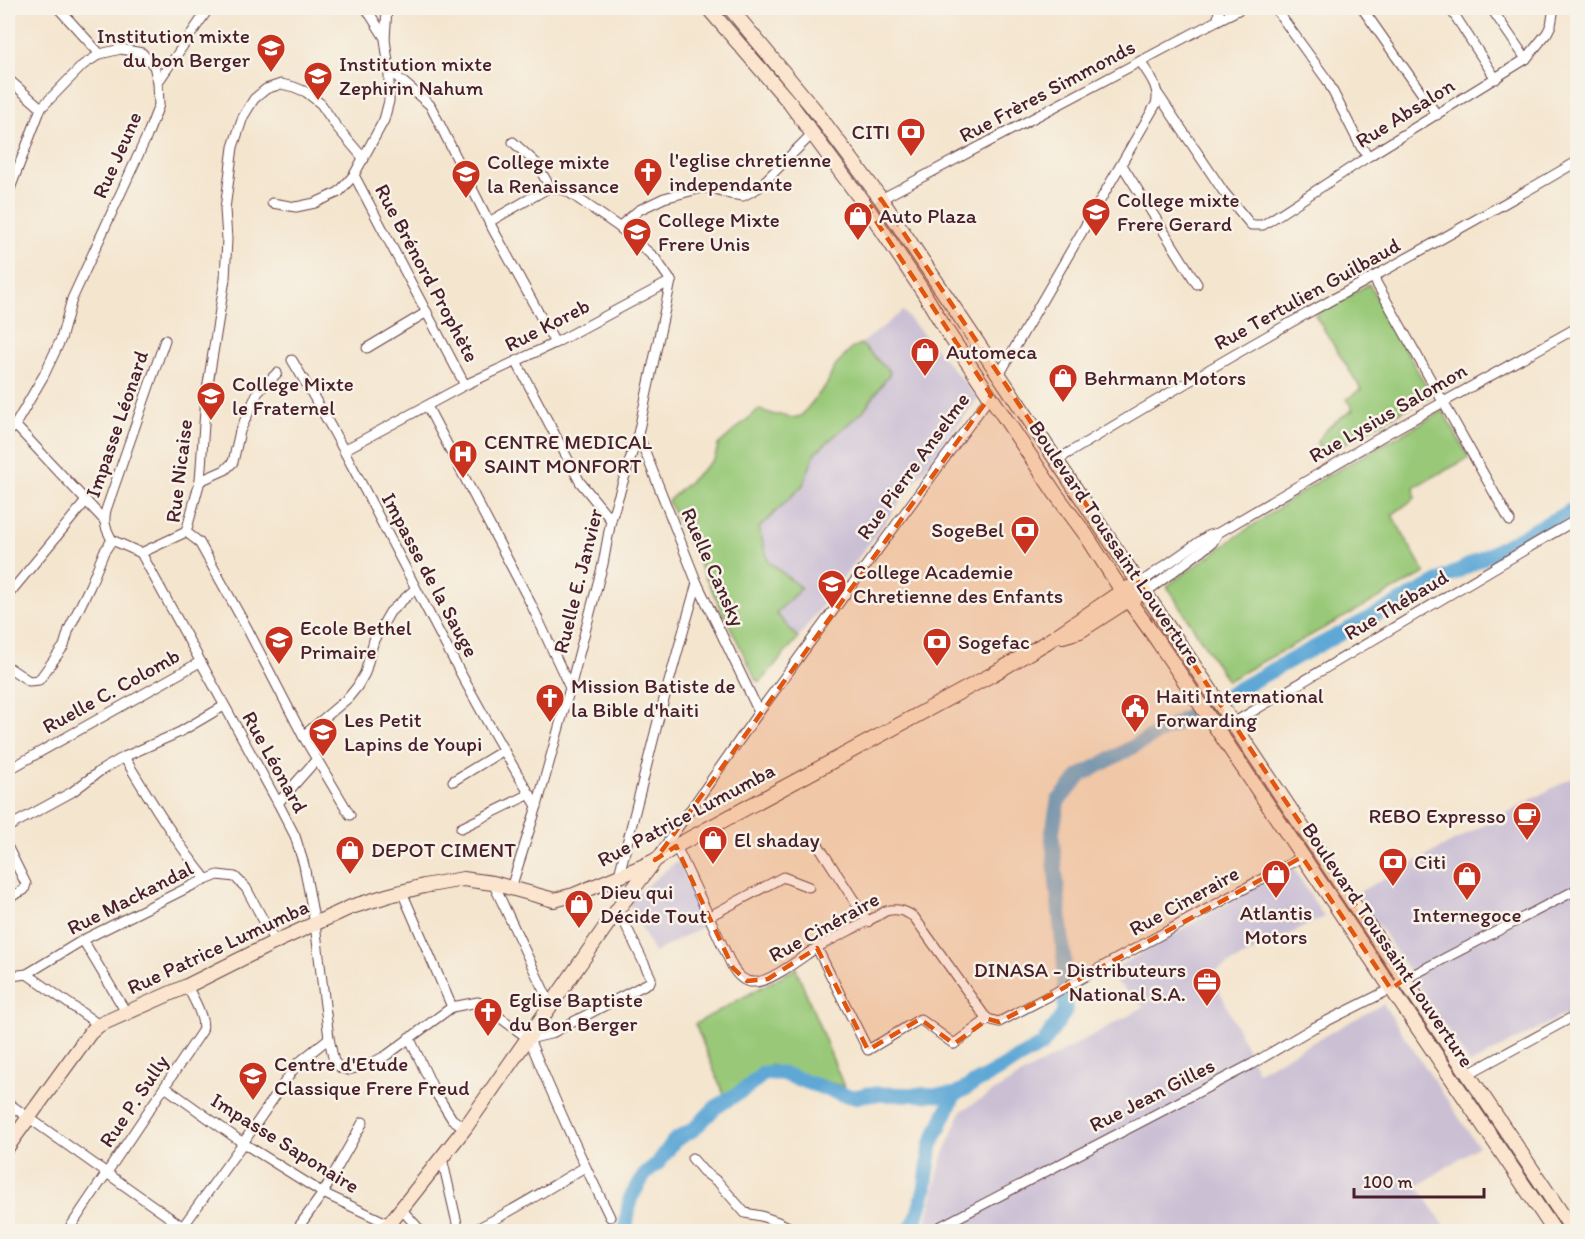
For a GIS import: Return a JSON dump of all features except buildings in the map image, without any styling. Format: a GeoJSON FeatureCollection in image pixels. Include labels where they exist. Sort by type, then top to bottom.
{"type":"FeatureCollection","features":[{"type":"Feature","properties":{"kind":"main road","name":"Boulevard Toussaint Louverture"},"geometry":{"type":"LineString","coordinates":[[708,8],[789,102],[867,208],[1055,493],[1439,1057],[1555,1232]]}},
{"type":"Feature","properties":{"kind":"main road","name":"Boulevard Toussaint Louverture"},"geometry":{"type":"LineString","coordinates":[[730,8],[814,109],[881,199],[1574,1232]]}},
{"type":"Feature","properties":{"kind":"main road"},"geometry":{"type":"LineString","coordinates":[[867,208],[881,199]]}},
{"type":"Feature","properties":{"kind":"main road","name":"Rue Patrice Lumumba"},"geometry":{"type":"LineString","coordinates":[[8,1146],[90,1033],[99,1025],[187,986],[274,942],[351,907],[402,892],[463,879],[494,883],[554,900],[574,895],[639,868],[993,674],[1047,642],[1080,630],[1125,595],[1143,588]]}},
{"type":"Feature","properties":{"kind":"main road","name":"Rue Pierre Anselme"},"geometry":{"type":"LineString","coordinates":[[386,1228],[465,1128],[655,860]]}},
{"type":"Feature","properties":{"kind":"street"},"geometry":{"type":"LineString","coordinates":[[8,194],[40,108],[83,66],[100,54],[58,8]]}},
{"type":"Feature","properties":{"kind":"street"},"geometry":{"type":"LineString","coordinates":[[158,82],[209,8]]}},
{"type":"Feature","properties":{"kind":"street"},"geometry":{"type":"LineString","coordinates":[[366,8],[386,39]]}},
{"type":"Feature","properties":{"kind":"street","name":"Rue Brénord Prophète"},"geometry":{"type":"LineString","coordinates":[[387,8],[389,101],[384,120],[354,176],[465,385]]}},
{"type":"Feature","properties":{"kind":"street"},"geometry":{"type":"LineString","coordinates":[[1218,20],[1219,8]]}},
{"type":"Feature","properties":{"kind":"street","name":"Rue Frères Simmonds"},"geometry":{"type":"LineString","coordinates":[[881,199],[1242,8]]}},
{"type":"Feature","properties":{"kind":"street"},"geometry":{"type":"LineString","coordinates":[[1275,8],[1327,80],[1361,147],[1369,156]]}},
{"type":"Feature","properties":{"kind":"street"},"geometry":{"type":"LineString","coordinates":[[1362,8],[1437,115]]}},
{"type":"Feature","properties":{"kind":"street"},"geometry":{"type":"LineString","coordinates":[[1450,8],[1496,79]]}},
{"type":"Feature","properties":{"kind":"street"},"geometry":{"type":"LineString","coordinates":[[1491,8],[1526,59]]}},
{"type":"Feature","properties":{"kind":"street","name":"Rue Absalon"},"geometry":{"type":"LineString","coordinates":[[1158,94],[1223,191],[1251,225],[1263,225],[1526,59],[1547,33],[1554,8]]}},
{"type":"Feature","properties":{"kind":"street","name":"Rue Jeune"},"geometry":{"type":"LineString","coordinates":[[8,434],[44,375],[61,339],[72,300],[159,105],[158,82],[154,66],[142,53],[121,49],[100,54]]}},
{"type":"Feature","properties":{"kind":"street"},"geometry":{"type":"LineString","coordinates":[[999,375],[1156,104],[1158,94],[1155,85],[1140,61]]}},
{"type":"Feature","properties":{"kind":"street"},"geometry":{"type":"LineString","coordinates":[[389,69],[430,105],[489,222],[555,343]]}},
{"type":"Feature","properties":{"kind":"street"},"geometry":{"type":"LineString","coordinates":[[8,80],[40,108]]}},
{"type":"Feature","properties":{"kind":"street","name":"Rue Nicaise"},"geometry":{"type":"LineString","coordinates":[[350,815],[303,736],[199,542],[186,532],[200,481],[206,396],[225,279],[227,239],[225,209],[233,147],[243,117],[254,99],[266,89],[280,84],[294,87],[306,92],[321,104],[364,159]]}},
{"type":"Feature","properties":{"kind":"street"},"geometry":{"type":"LineString","coordinates":[[620,227],[639,210],[664,198],[702,188],[713,188],[743,196],[758,188],[813,133]]}},
{"type":"Feature","properties":{"kind":"street"},"geometry":{"type":"LineString","coordinates":[[513,142],[536,163],[550,187]]}},
{"type":"Feature","properties":{"kind":"street","name":"Rue Tertulien Guilbaud"},"geometry":{"type":"LineString","coordinates":[[1057,460],[1306,313],[1484,216],[1578,161]]}},
{"type":"Feature","properties":{"kind":"street"},"geometry":{"type":"LineString","coordinates":[[1122,165],[1197,284]]}},
{"type":"Feature","properties":{"kind":"street"},"geometry":{"type":"LineString","coordinates":[[272,203],[296,207],[315,203],[339,192],[354,176]]}},
{"type":"Feature","properties":{"kind":"street"},"geometry":{"type":"LineString","coordinates":[[489,222],[550,187],[567,191],[620,227],[655,258],[671,281]]}},
{"type":"Feature","properties":{"kind":"street"},"geometry":{"type":"LineString","coordinates":[[1373,277],[1510,521]]}},
{"type":"Feature","properties":{"kind":"street","name":"Rue Koreb"},"geometry":{"type":"LineString","coordinates":[[344,450],[465,385],[555,343],[671,281]]}},
{"type":"Feature","properties":{"kind":"street","name":"Ruelle E. Janvier"},"geometry":{"type":"LineString","coordinates":[[512,888],[570,688],[603,564],[610,520],[638,434],[671,281]]}},
{"type":"Feature","properties":{"kind":"street"},"geometry":{"type":"LineString","coordinates":[[367,348],[427,312]]}},
{"type":"Feature","properties":{"kind":"street","name":"Rue Lysius Salomon"},"geometry":{"type":"LineString","coordinates":[[1143,588],[1212,543],[1218,533],[1578,327]]}},
{"type":"Feature","properties":{"kind":"street","name":"Impasse Léonard"},"geometry":{"type":"LineString","coordinates":[[112,540],[106,530],[104,520],[165,340]]}},
{"type":"Feature","properties":{"kind":"street","name":"Impasse de la Sauge"},"geometry":{"type":"LineString","coordinates":[[292,360],[344,450],[415,589],[537,806]]}},
{"type":"Feature","properties":{"kind":"street"},"geometry":{"type":"LineString","coordinates":[[516,361],[580,482],[610,520]]}},
{"type":"Feature","properties":{"kind":"street"},"geometry":{"type":"LineString","coordinates":[[200,481],[225,470],[234,462],[240,431],[258,392],[277,373]]}},
{"type":"Feature","properties":{"kind":"street","name":"Rue Pierre Anselme"},"geometry":{"type":"LineString","coordinates":[[655,860],[759,712],[991,395]]}},
{"type":"Feature","properties":{"kind":"street"},"geometry":{"type":"LineString","coordinates":[[427,406],[531,603],[570,688]]}},
{"type":"Feature","properties":{"kind":"street"},"geometry":{"type":"LineString","coordinates":[[15,425],[104,520]]}},
{"type":"Feature","properties":{"kind":"street","name":"Ruelle Cansky"},"geometry":{"type":"LineString","coordinates":[[638,434],[697,583],[759,712]]}},
{"type":"Feature","properties":{"kind":"street"},"geometry":{"type":"LineString","coordinates":[[8,595],[86,501]]}},
{"type":"Feature","properties":{"kind":"street","name":"Rue Thébaud"},"geometry":{"type":"LineString","coordinates":[[1232,720],[1578,519]]}},
{"type":"Feature","properties":{"kind":"street"},"geometry":{"type":"LineString","coordinates":[[8,667],[29,681],[39,680],[64,646],[104,552],[112,540],[141,553],[186,532]]}},
{"type":"Feature","properties":{"kind":"street","name":"Rue Léonard"},"geometry":{"type":"LineString","coordinates":[[141,553],[295,836],[304,865],[315,924],[334,1062],[348,1070],[368,1065],[387,1055],[409,1037]]}},
{"type":"Feature","properties":{"kind":"street"},"geometry":{"type":"LineString","coordinates":[[528,1039],[550,1034],[650,982],[651,978],[621,906],[614,878],[697,583]]}},
{"type":"Feature","properties":{"kind":"street"},"geometry":{"type":"LineString","coordinates":[[303,736],[348,698],[357,687],[366,673],[374,640],[390,612],[415,589]]}},
{"type":"Feature","properties":{"kind":"street","name":"Ruelle C. Colomb"},"geometry":{"type":"LineString","coordinates":[[8,770],[200,662]]}},
{"type":"Feature","properties":{"kind":"street"},"geometry":{"type":"LineString","coordinates":[[8,827],[72,792],[124,757],[180,732],[224,706]]}},
{"type":"Feature","properties":{"kind":"street"},"geometry":{"type":"LineString","coordinates":[[453,781],[504,750]]}},
{"type":"Feature","properties":{"kind":"street"},"geometry":{"type":"LineString","coordinates":[[124,757],[165,823],[206,879]]}},
{"type":"Feature","properties":{"kind":"street"},"geometry":{"type":"LineString","coordinates":[[278,803],[317,759]]}},
{"type":"Feature","properties":{"kind":"street"},"geometry":{"type":"LineString","coordinates":[[461,828],[530,794]]}},
{"type":"Feature","properties":{"kind":"street"},"geometry":{"type":"LineString","coordinates":[[817,843],[868,922]]}},
{"type":"Feature","properties":{"kind":"street","name":"Rue Cinéraire"},"geometry":{"type":"LineString","coordinates":[[676,846],[736,974],[747,981],[757,982],[768,979],[817,948],[886,911],[904,910],[914,917],[988,1019]]}},
{"type":"Feature","properties":{"kind":"street"},"geometry":{"type":"LineString","coordinates":[[8,849],[26,884],[24,890],[8,898]]}},
{"type":"Feature","properties":{"kind":"street","name":"Rue Cineraire"},"geometry":{"type":"LineString","coordinates":[[988,1019],[999,1022],[1302,857]]}},
{"type":"Feature","properties":{"kind":"street","name":"Rue Mackandal"},"geometry":{"type":"LineString","coordinates":[[8,980],[11,976],[27,974],[83,940],[218,875],[235,877],[246,888],[274,942]]}},
{"type":"Feature","properties":{"kind":"street"},"geometry":{"type":"LineString","coordinates":[[708,917],[783,877],[809,887]]}},
{"type":"Feature","properties":{"kind":"street"},"geometry":{"type":"LineString","coordinates":[[494,883],[551,1006]]}},
{"type":"Feature","properties":{"kind":"street"},"geometry":{"type":"LineString","coordinates":[[1405,979],[1578,889]]}},
{"type":"Feature","properties":{"kind":"street"},"geometry":{"type":"LineString","coordinates":[[402,892],[452,1007]]}},
{"type":"Feature","properties":{"kind":"street"},"geometry":{"type":"LineString","coordinates":[[83,940],[127,1014]]}},
{"type":"Feature","properties":{"kind":"street"},"geometry":{"type":"LineString","coordinates":[[817,948],[868,1050],[920,1019],[954,1044],[988,1019]]}},
{"type":"Feature","properties":{"kind":"street"},"geometry":{"type":"LineString","coordinates":[[27,974],[99,1025]]}},
{"type":"Feature","properties":{"kind":"street","name":"Rue Jean Gilles"},"geometry":{"type":"LineString","coordinates":[[930,1232],[1252,1064],[1313,1028],[1391,989],[1405,979]]}},
{"type":"Feature","properties":{"kind":"street","name":"Rue P. Sully"},"geometry":{"type":"LineString","coordinates":[[67,1232],[202,1031],[204,1026],[202,1019],[187,986]]}},
{"type":"Feature","properties":{"kind":"street"},"geometry":{"type":"LineString","coordinates":[[465,1128],[452,1119],[434,1090],[409,1037],[452,1007],[478,1002],[528,1039],[610,1217]]}},
{"type":"Feature","properties":{"kind":"street"},"geometry":{"type":"LineString","coordinates":[[1468,1074],[1578,1014]]}},
{"type":"Feature","properties":{"kind":"street"},"geometry":{"type":"LineString","coordinates":[[8,1103],[107,1172],[184,1230],[297,1064],[329,1038]]}},
{"type":"Feature","properties":{"kind":"street","name":"Impasse Saponaire"},"geometry":{"type":"LineString","coordinates":[[165,1087],[243,1143],[386,1228]]}},
{"type":"Feature","properties":{"kind":"street"},"geometry":{"type":"LineString","coordinates":[[295,1232],[323,1192],[363,1122]]}},
{"type":"Feature","properties":{"kind":"street"},"geometry":{"type":"LineString","coordinates":[[442,1158],[459,1232]]}},
{"type":"Feature","properties":{"kind":"street"},"geometry":{"type":"LineString","coordinates":[[692,1158],[703,1171],[718,1182],[745,1214],[761,1216],[800,1232]]}},
{"type":"Feature","properties":{"kind":"street"},"geometry":{"type":"LineString","coordinates":[[470,1232],[502,1217],[585,1167]]}},
{"type":"Feature","properties":{"kind":"street"},"geometry":{"type":"LineString","coordinates":[[401,1209],[422,1232]]}},
{"type":"Feature","properties":{"kind":"highlighted area"},"geometry":{"type":"Polygon","coordinates":[[[881,199],[1405,979],[1391,989],[1302,857],[999,1022],[988,1019],[954,1044],[920,1019],[868,1050],[817,948],[768,979],[747,981],[733,968],[676,846],[655,860],[991,395],[868,209],[881,199]]]}},
{"type":"Feature","properties":{"kind":"shaded area"},"geometry":{"type":"Polygon","coordinates":[[[903,311],[978,398],[798,638],[776,613],[801,588],[768,561],[758,528],[803,485],[815,453],[863,411],[889,375],[890,372],[861,344],[903,311]]]}},
{"type":"Feature","properties":{"kind":"shaded area"},"geometry":{"type":"Polygon","coordinates":[[[1577,775],[1577,1008],[1470,1064],[1357,893],[1577,775]]]}},
{"type":"Feature","properties":{"kind":"shaded area"},"geometry":{"type":"Polygon","coordinates":[[[677,861],[709,923],[654,953],[628,901],[677,861]]]}},
{"type":"Feature","properties":{"kind":"shaded area"},"geometry":{"type":"Polygon","coordinates":[[[1292,866],[1324,917],[1211,973],[1258,1072],[1383,1004],[1478,1146],[1418,1186],[1448,1231],[924,1232],[941,1161],[961,1111],[1040,1064],[1144,1007],[1107,973],[1292,866]]]}},
{"type":"Feature","properties":{"kind":"green space"},"geometry":{"type":"Polygon","coordinates":[[[1369,284],[1431,395],[1320,457],[1317,442],[1333,424],[1353,410],[1347,399],[1361,389],[1315,315],[1369,284]]]}},
{"type":"Feature","properties":{"kind":"green space"},"geometry":{"type":"Polygon","coordinates":[[[861,344],[890,372],[889,375],[863,411],[815,453],[803,485],[759,528],[768,561],[801,588],[776,613],[798,638],[760,682],[756,680],[668,501],[715,458],[718,445],[759,409],[792,418],[801,416],[827,384],[834,368],[851,349],[861,344]]]}},
{"type":"Feature","properties":{"kind":"green space"},"geometry":{"type":"Polygon","coordinates":[[[1443,411],[1469,458],[1414,487],[1415,498],[1392,515],[1425,573],[1227,681],[1167,586],[1320,480],[1443,411]]]}},
{"type":"Feature","properties":{"kind":"green space"},"geometry":{"type":"Polygon","coordinates":[[[796,968],[844,1087],[770,1065],[724,1095],[695,1024],[796,968]]]}},
{"type":"Feature","properties":{"kind":"waterway"},"geometry":{"type":"LineString","coordinates":[[907,1232],[916,1220],[925,1189],[931,1145],[954,1095],[1042,1045],[1065,1012],[1064,960],[1052,835],[1058,801],[1081,775],[1578,507]]}},
{"type":"Feature","properties":{"kind":"waterway"},"geometry":{"type":"LineString","coordinates":[[625,1232],[630,1199],[645,1174],[658,1163],[674,1141],[694,1129],[716,1107],[748,1087],[764,1073],[781,1073],[855,1097],[868,1094],[954,1095]]}},
{"type":"Feature","properties":{"kind":"place","name":"Institution mixte du bon Berger"},"geometry":{"type":"Point","coordinates":[271,74]}},
{"type":"Feature","properties":{"kind":"place","name":"Institution mixte Zephirin Nahum"},"geometry":{"type":"Point","coordinates":[318,102]}},
{"type":"Feature","properties":{"kind":"place","name":"CITI"},"geometry":{"type":"Point","coordinates":[911,158]}},
{"type":"Feature","properties":{"kind":"place","name":"l'eglise chretienne independante"},"geometry":{"type":"Point","coordinates":[648,198]}},
{"type":"Feature","properties":{"kind":"place","name":"College mixte la Renaissance"},"geometry":{"type":"Point","coordinates":[466,200]}},
{"type":"Feature","properties":{"kind":"place","name":"College mixte Frere Gerard"},"geometry":{"type":"Point","coordinates":[1096,238]}},
{"type":"Feature","properties":{"kind":"place","name":"Auto Plaza"},"geometry":{"type":"Point","coordinates":[858,242]}},
{"type":"Feature","properties":{"kind":"place","name":"College Mixte Frere Unis"},"geometry":{"type":"Point","coordinates":[637,258]}},
{"type":"Feature","properties":{"kind":"place","name":"Automeca"},"geometry":{"type":"Point","coordinates":[925,378]}},
{"type":"Feature","properties":{"kind":"place","name":"Behrmann Motors"},"geometry":{"type":"Point","coordinates":[1063,404]}},
{"type":"Feature","properties":{"kind":"place","name":"College Mixte le Fraternel"},"geometry":{"type":"Point","coordinates":[211,422]}},
{"type":"Feature","properties":{"kind":"place","name":"CENTRE MEDICAL SAINT MONFORT"},"geometry":{"type":"Point","coordinates":[463,480]}},
{"type":"Feature","properties":{"kind":"place","name":"SogeBel"},"geometry":{"type":"Point","coordinates":[1025,556]}},
{"type":"Feature","properties":{"kind":"place","name":"College Academie Chretienne des Enfants"},"geometry":{"type":"Point","coordinates":[832,610]}},
{"type":"Feature","properties":{"kind":"place","name":"Ecole Bethel Primaire"},"geometry":{"type":"Point","coordinates":[279,666]}},
{"type":"Feature","properties":{"kind":"place","name":"Sogefac"},"geometry":{"type":"Point","coordinates":[937,668]}},
{"type":"Feature","properties":{"kind":"place","name":"Mission Batiste de la Bible d'haiti"},"geometry":{"type":"Point","coordinates":[550,724]}},
{"type":"Feature","properties":{"kind":"place","name":"Haiti International Forwarding"},"geometry":{"type":"Point","coordinates":[1135,734]}},
{"type":"Feature","properties":{"kind":"place","name":"Les Petit Lapins de Youpi"},"geometry":{"type":"Point","coordinates":[323,758]}},
{"type":"Feature","properties":{"kind":"place","name":"REBO Expresso"},"geometry":{"type":"Point","coordinates":[1527,842]}},
{"type":"Feature","properties":{"kind":"place","name":"El shaday"},"geometry":{"type":"Point","coordinates":[713,866]}},
{"type":"Feature","properties":{"kind":"place","name":"DEPOT CIMENT"},"geometry":{"type":"Point","coordinates":[350,876]}},
{"type":"Feature","properties":{"kind":"place","name":"Citi"},"geometry":{"type":"Point","coordinates":[1393,888]}},
{"type":"Feature","properties":{"kind":"place","name":"Atlantis Motors"},"geometry":{"type":"Point","coordinates":[1276,900]}},
{"type":"Feature","properties":{"kind":"place","name":"Internegoce"},"geometry":{"type":"Point","coordinates":[1467,902]}},
{"type":"Feature","properties":{"kind":"place","name":"Dieu qui Décide Tout"},"geometry":{"type":"Point","coordinates":[579,930]}},
{"type":"Feature","properties":{"kind":"place","name":"DINASA - Distributeurs National S.A."},"geometry":{"type":"Point","coordinates":[1207,1008]}},
{"type":"Feature","properties":{"kind":"place","name":"Eglise Baptiste du Bon Berger"},"geometry":{"type":"Point","coordinates":[488,1038]}},
{"type":"Feature","properties":{"kind":"place","name":"Centre d'Etude Classique Frere Freud"},"geometry":{"type":"Point","coordinates":[253,1102]}}]}
